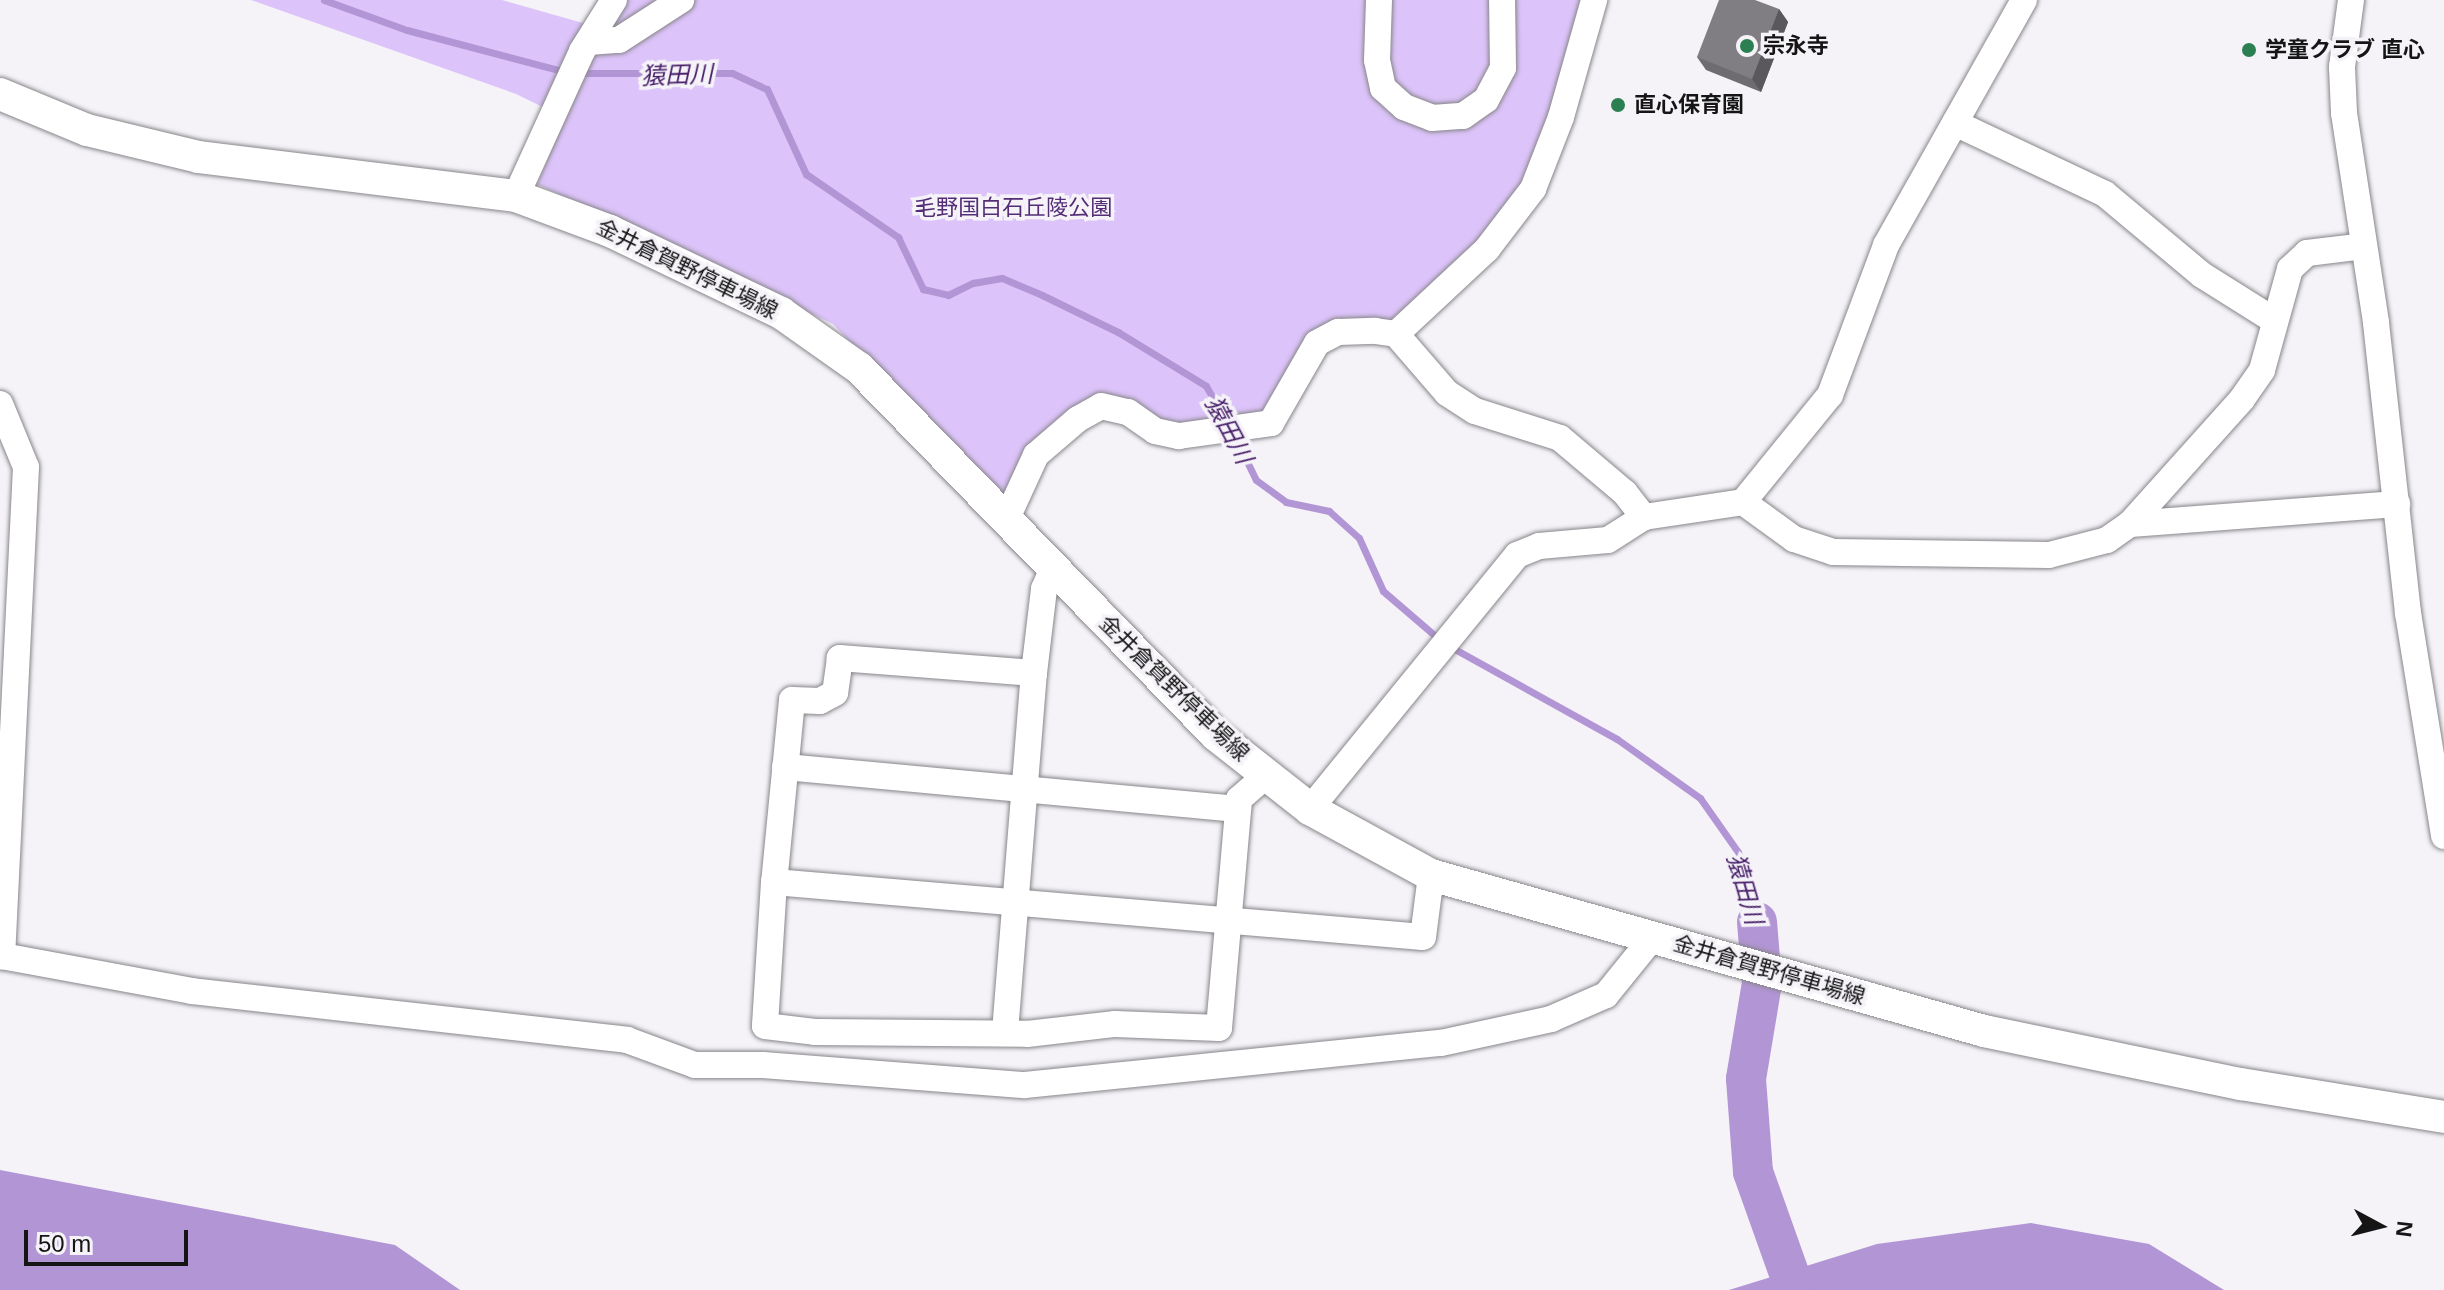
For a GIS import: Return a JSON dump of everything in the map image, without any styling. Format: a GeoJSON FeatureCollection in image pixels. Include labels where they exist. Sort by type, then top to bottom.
{"type":"FeatureCollection","features":[{"type":"Feature","properties":{"kind":"main road","name":"金井倉賀野停車場線"},"geometry":{"type":"LineString","coordinates":[[0,94],[87,130],[199,157],[516,196],[661,253],[822,337],[1007,518],[1216,735],[1310,809],[1431,875],[1984,1031],[2241,1084],[2444,1117]]}},
{"type":"Feature","properties":{"kind":"street"},"geometry":{"type":"LineString","coordinates":[[516,196],[585,47],[614,0]]}},
{"type":"Feature","properties":{"kind":"street"},"geometry":{"type":"LineString","coordinates":[[585,47],[619,40],[681,0]]}},
{"type":"Feature","properties":{"kind":"street"},"geometry":{"type":"LineString","coordinates":[[1379,0],[1377,60],[1383,88],[1404,107],[1432,118],[1463,116],[1486,100],[1503,68],[1502,0]]}},
{"type":"Feature","properties":{"kind":"street"},"geometry":{"type":"LineString","coordinates":[[1007,518],[1036,455],[1078,419],[1101,406],[1128,412],[1155,431],[1179,436],[1271,423],[1317,343],[1338,332],[1396,334],[1487,249],[1533,189],[1561,117],[1594,0]]}},
{"type":"Feature","properties":{"kind":"street"},"geometry":{"type":"LineString","coordinates":[[1310,809],[1517,555],[1539,546],[1608,540],[1644,517],[1743,502],[1830,395],[1886,245],[2024,0]]}},
{"type":"Feature","properties":{"kind":"street"},"geometry":{"type":"LineString","coordinates":[[2351,0],[2342,67],[2344,113],[2364,246],[2408,613],[2444,836]]}},
{"type":"Feature","properties":{"kind":"street"},"geometry":{"type":"LineString","coordinates":[[1955,123],[2105,194],[2202,275],[2275,321]]}},
{"type":"Feature","properties":{"kind":"street"},"geometry":{"type":"LineString","coordinates":[[1743,502],[1794,539],[1833,552],[2049,555],[2080,551],[2130,524],[2242,399],[2262,370],[2290,269],[2307,253],[2364,246]]}},
{"type":"Feature","properties":{"kind":"street"},"geometry":{"type":"LineString","coordinates":[[1396,334],[1447,393],[1475,411],[1560,438],[1625,493],[1644,517]]}},
{"type":"Feature","properties":{"kind":"street"},"geometry":{"type":"LineString","coordinates":[[0,404],[26,467],[2,956],[192,991],[627,1040],[695,1065],[763,1065],[1025,1085],[1441,1043],[1551,1019],[1606,995],[1653,937]]}},
{"type":"Feature","properties":{"kind":"street"},"geometry":{"type":"LineString","coordinates":[[2130,524],[2397,504]]}},
{"type":"Feature","properties":{"kind":"street"},"geometry":{"type":"LineString","coordinates":[[1005,1032],[1034,673],[1044,589],[1053,568]]}},
{"type":"Feature","properties":{"kind":"street"},"geometry":{"type":"LineString","coordinates":[[1034,673],[840,658],[835,693],[820,701],[792,700],[774,882],[765,1026],[815,1032],[1005,1032],[1115,1024],[1219,1028],[1239,799],[1265,776]]}},
{"type":"Feature","properties":{"kind":"street"},"geometry":{"type":"LineString","coordinates":[[785,767],[1238,809]]}},
{"type":"Feature","properties":{"kind":"street"},"geometry":{"type":"LineString","coordinates":[[774,882],[1423,937],[1431,875]]}},
{"type":"Feature","properties":{"kind":"green space","name":"毛野国白石丘陵公園"},"geometry":{"type":"Polygon","coordinates":[[[251,0],[502,0],[604,29],[624,0],[1589,0],[1528,188],[1396,326],[1334,327],[1269,419],[1181,431],[1100,396],[1006,508],[833,324],[537,184],[565,118],[516,94],[251,0]]]}},
{"type":"Feature","properties":{"kind":"shaded area"},"geometry":{"type":"Polygon","coordinates":[[[0,1170],[395,1245],[460,1290],[0,1290],[0,1170]]]}},
{"type":"Feature","properties":{"kind":"shaded area"},"geometry":{"type":"Polygon","coordinates":[[[2031,1223],[2149,1244],[2224,1290],[1729,1290],[1877,1244],[2031,1223]]]}},
{"type":"Feature","properties":{"kind":"building","name":"宗永寺"},"geometry":{"type":"Polygon","coordinates":[[[1719,0],[1755,0],[1779,9],[1752,79],[1697,57],[1719,0]]]}},
{"type":"Feature","properties":{"kind":"waterway","name":"猿田川"},"geometry":{"type":"LineString","coordinates":[[324,0],[407,30],[566,72]]}},
{"type":"Feature","properties":{"kind":"waterway","name":"猿田川"},"geometry":{"type":"LineString","coordinates":[[579,73],[732,73],[767,89],[806,174],[898,237],[923,289],[948,295],[973,283],[1002,278],[1042,295],[1118,332],[1206,386],[1227,422]]}},
{"type":"Feature","properties":{"kind":"waterway","name":"猿田川"},"geometry":{"type":"LineString","coordinates":[[1233,433],[1256,480],[1286,502],[1329,511],[1359,538],[1383,591],[1440,640]]}},
{"type":"Feature","properties":{"kind":"waterway","name":"猿田川"},"geometry":{"type":"LineString","coordinates":[[1451,647],[1617,739],[1700,798],[1738,852],[1757,922]]}},
{"type":"Feature","properties":{"kind":"waterway","name":"猿田川"},"geometry":{"type":"LineString","coordinates":[[1757,922],[1762,983],[1746,1079],[1753,1172],[1795,1290]]}},
{"type":"Feature","properties":{"kind":"place","name":"宗永寺"},"geometry":{"type":"Point","coordinates":[1747,46]}},
{"type":"Feature","properties":{"kind":"place","name":"学童クラブ 直心"},"geometry":{"type":"Point","coordinates":[2249,50]}},
{"type":"Feature","properties":{"kind":"place","name":"直心保育園"},"geometry":{"type":"Point","coordinates":[1618,105]}}]}
